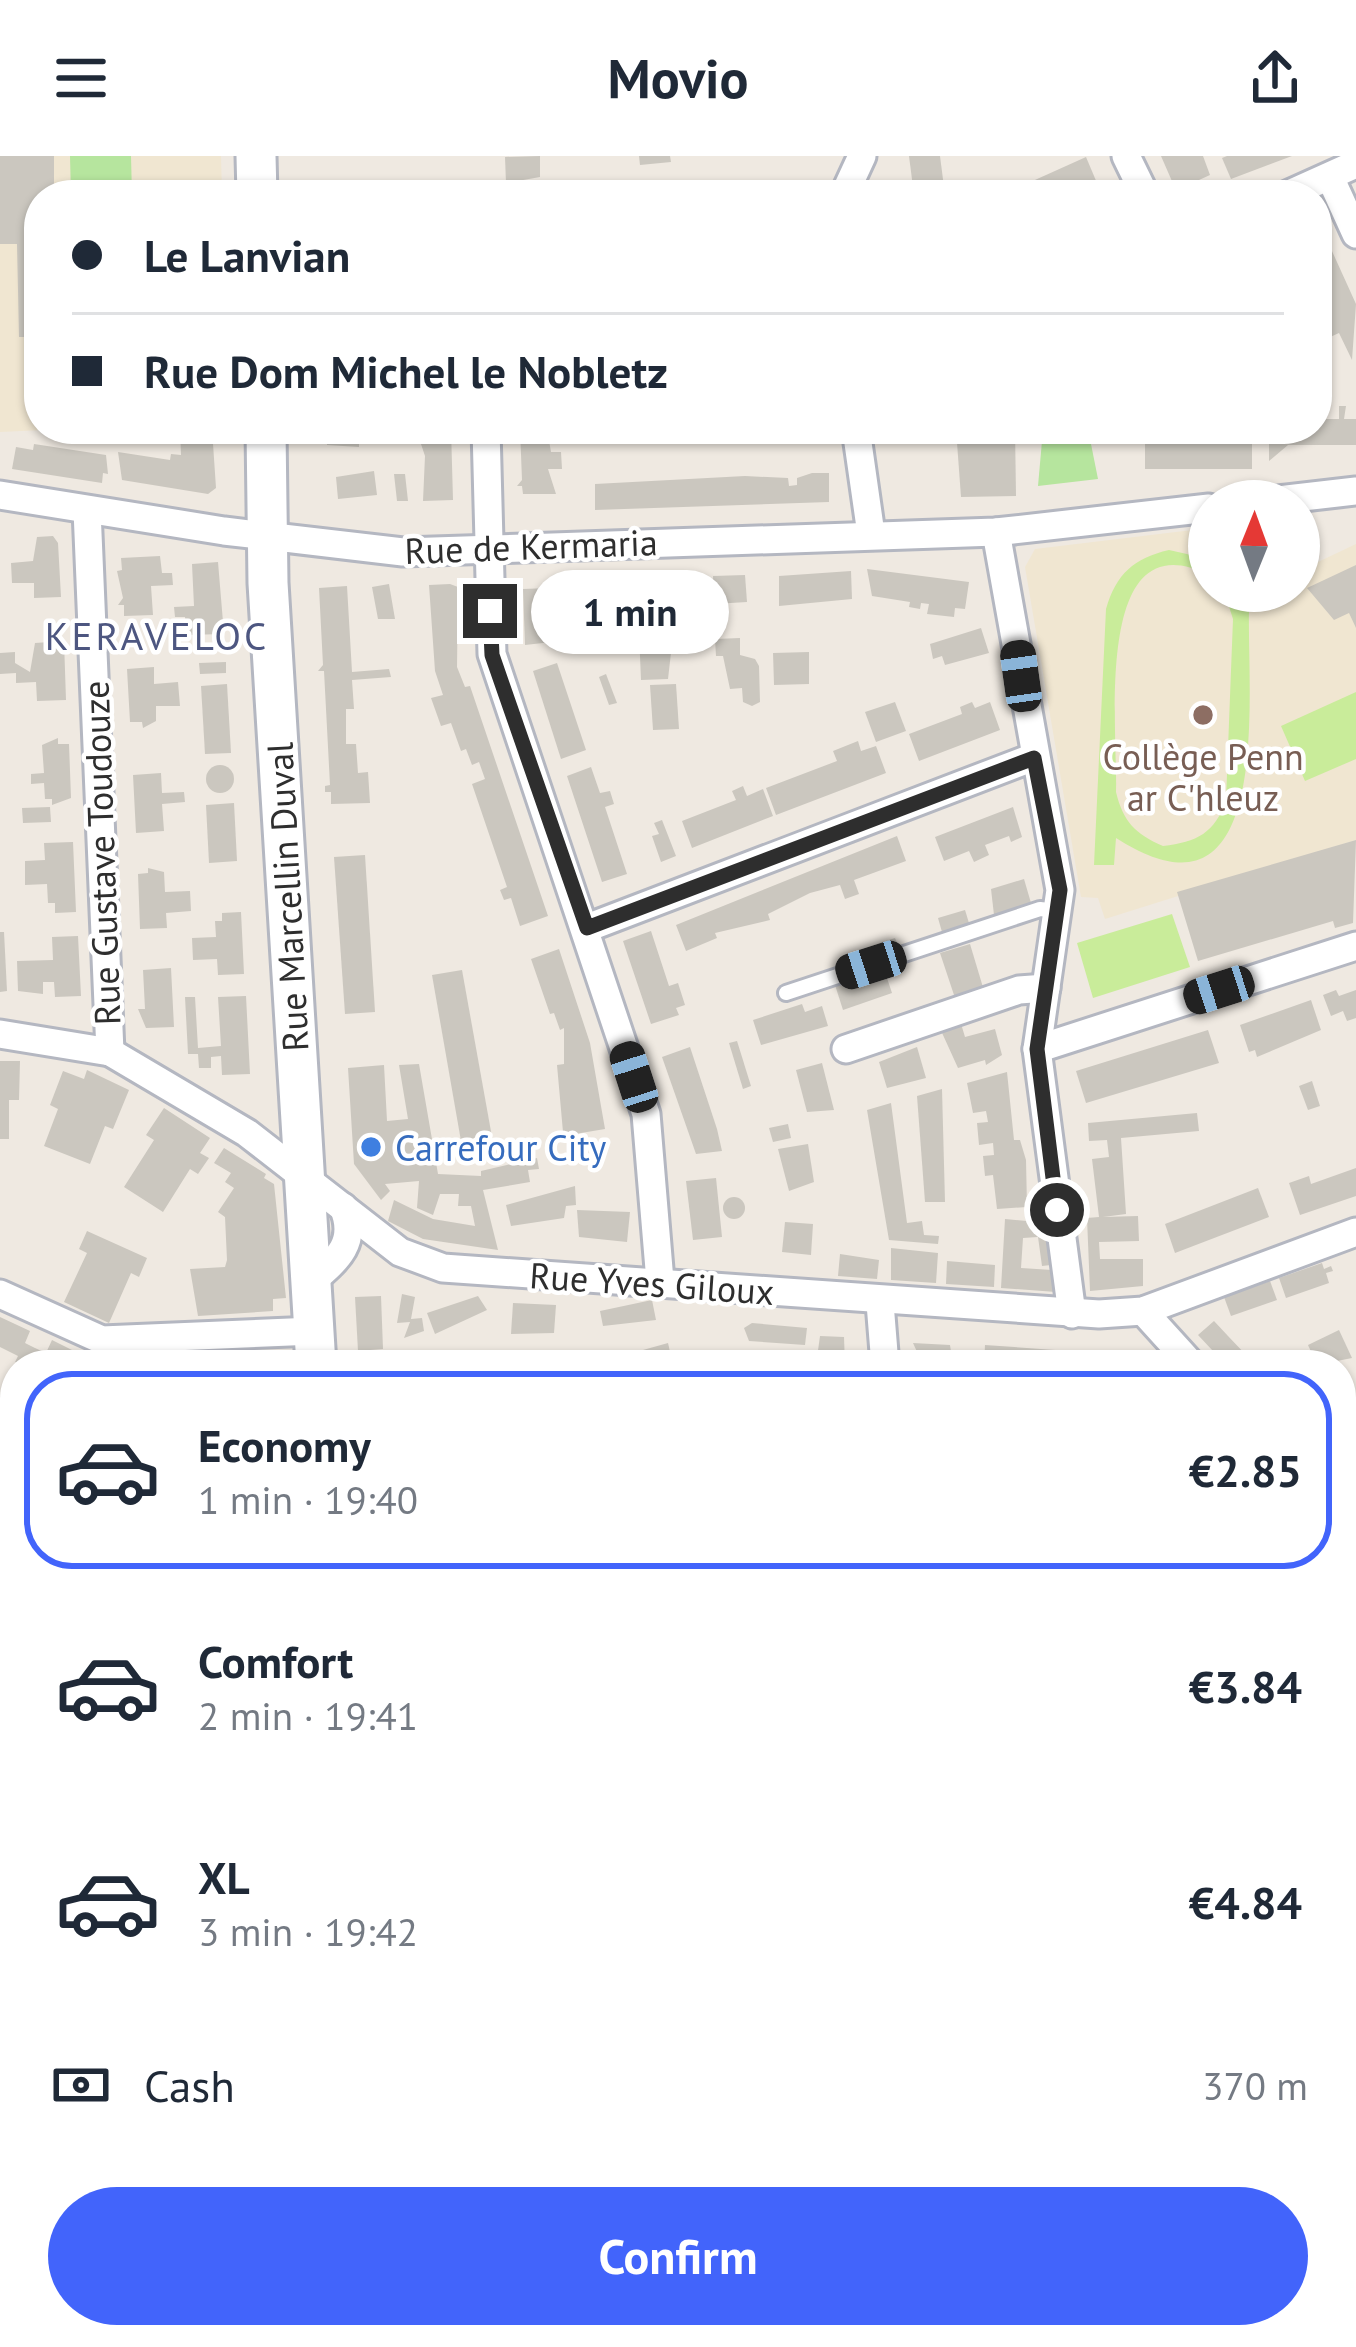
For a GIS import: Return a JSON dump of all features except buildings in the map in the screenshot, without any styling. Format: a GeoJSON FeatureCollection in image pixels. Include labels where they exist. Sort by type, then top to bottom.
{"type":"FeatureCollection","features":[{"type":"Feature","properties":{"kind":"main road","name":"Rue Marcellin Duval"},"geometry":{"type":"LineString","coordinates":[[266,444],[306,1177],[326,1269],[315,1348]]}},
{"type":"Feature","properties":{"kind":"street"},"geometry":{"type":"LineString","coordinates":[[1343,170],[1356,234]]}},
{"type":"Feature","properties":{"kind":"street"},"geometry":{"type":"LineString","coordinates":[[487,444],[492,655],[646,1114],[660,1281]]}},
{"type":"Feature","properties":{"kind":"street"},"geometry":{"type":"LineString","coordinates":[[858,444],[871,534]]}},
{"type":"Feature","properties":{"kind":"street"},"geometry":{"type":"LineString","coordinates":[[1320,494],[1356,490]]}},
{"type":"Feature","properties":{"kind":"street","name":"Rue de Kermaria"},"geometry":{"type":"LineString","coordinates":[[0,495],[403,552],[996,532],[1188,510]]}},
{"type":"Feature","properties":{"kind":"street","name":"Rue Gustave Toudouze"},"geometry":{"type":"LineString","coordinates":[[87,509],[110,1052]]}},
{"type":"Feature","properties":{"kind":"street"},"geometry":{"type":"LineString","coordinates":[[996,532],[1060,890],[1037,1049],[1072,1314]]}},
{"type":"Feature","properties":{"kind":"street"},"geometry":{"type":"LineString","coordinates":[[587,928],[1034,758]]}},
{"type":"Feature","properties":{"kind":"street"},"geometry":{"type":"LineString","coordinates":[[1037,1049],[1356,946]]}},
{"type":"Feature","properties":{"kind":"street"},"geometry":{"type":"LineString","coordinates":[[845,1049],[1019,990],[1046,988]]}},
{"type":"Feature","properties":{"kind":"street","name":"Rue Yves Giloux"},"geometry":{"type":"LineString","coordinates":[[0,1034],[110,1052],[247,1133],[400,1252],[443,1268],[1072,1314],[1143,1311],[1356,1232]]}},
{"type":"Feature","properties":{"kind":"street"},"geometry":{"type":"LineString","coordinates":[[326,1269],[351,1226],[343,1207]]}},
{"type":"Feature","properties":{"kind":"street"},"geometry":{"type":"LineString","coordinates":[[326,1269],[362,1250],[400,1252]]}},
{"type":"Feature","properties":{"kind":"street"},"geometry":{"type":"LineString","coordinates":[[0,1294],[118,1350]]}},
{"type":"Feature","properties":{"kind":"street"},"geometry":{"type":"LineString","coordinates":[[880,1303],[883,1350]]}},
{"type":"Feature","properties":{"kind":"street"},"geometry":{"type":"LineString","coordinates":[[1143,1311],[1178,1350]]}},
{"type":"Feature","properties":{"kind":"street"},"geometry":{"type":"LineString","coordinates":[[238,1350],[315,1348]]}},
{"type":"Feature","properties":{"kind":"lane"},"geometry":{"type":"LineString","coordinates":[[786,993],[1040,909],[1057,911]]}},
{"type":"Feature","properties":{"kind":"shaded area"},"geometry":{"type":"Polygon","coordinates":[[[0,156],[221,156],[222,180],[24,180],[24,431],[0,432],[0,156]]]}},
{"type":"Feature","properties":{"kind":"shaded area","name":"Collège Penn ar C'hleuz"},"geometry":{"type":"Polygon","coordinates":[[[1188,531],[1188,612],[1320,612],[1320,561],[1356,544],[1356,840],[1105,919],[1098,898],[1081,897],[1025,567],[1035,549],[1188,531]]]}},
{"type":"Feature","properties":{"kind":"green space"},"geometry":{"type":"Polygon","coordinates":[[[70,156],[131,156],[132,180],[71,180],[70,156]]]}},
{"type":"Feature","properties":{"kind":"green space"},"geometry":{"type":"Polygon","coordinates":[[[1042,444],[1091,444],[1098,479],[1038,486],[1042,444]]]}},
{"type":"Feature","properties":{"kind":"green space"},"geometry":{"type":"Polygon","coordinates":[[[1169,550],[1188,554],[1188,569],[1171,565],[1145,576],[1129,602],[1115,680],[1119,802],[1132,825],[1163,846],[1203,834],[1222,811],[1231,612],[1249,612],[1248,747],[1241,795],[1227,833],[1204,858],[1167,861],[1116,838],[1114,865],[1094,865],[1106,609],[1128,569],[1169,550]]]}},
{"type":"Feature","properties":{"kind":"green space"},"geometry":{"type":"Polygon","coordinates":[[[1356,692],[1356,759],[1305,781],[1281,726],[1356,692]]]}},
{"type":"Feature","properties":{"kind":"green space"},"geometry":{"type":"Polygon","coordinates":[[[1172,914],[1190,967],[1093,998],[1077,943],[1172,914]]]}},
{"type":"Feature","properties":{"kind":"place","name":"Collège Penn ar C'hleuz"},"geometry":{"type":"Point","coordinates":[1203,715]}},
{"type":"Feature","properties":{"kind":"place","name":"Carrefour City"},"geometry":{"type":"Point","coordinates":[371,1147]}},
{"type":"Feature","properties":{"kind":"district","name":"KERAVELOC"},"geometry":{"type":"Point","coordinates":[157,635]}},
{"type":"Feature","properties":{"kind":"route"},"geometry":{"type":"LineString","coordinates":[[490,611],[492,655],[587,928],[1034,758],[1060,890],[1037,1049],[1057,1210]]}}]}
